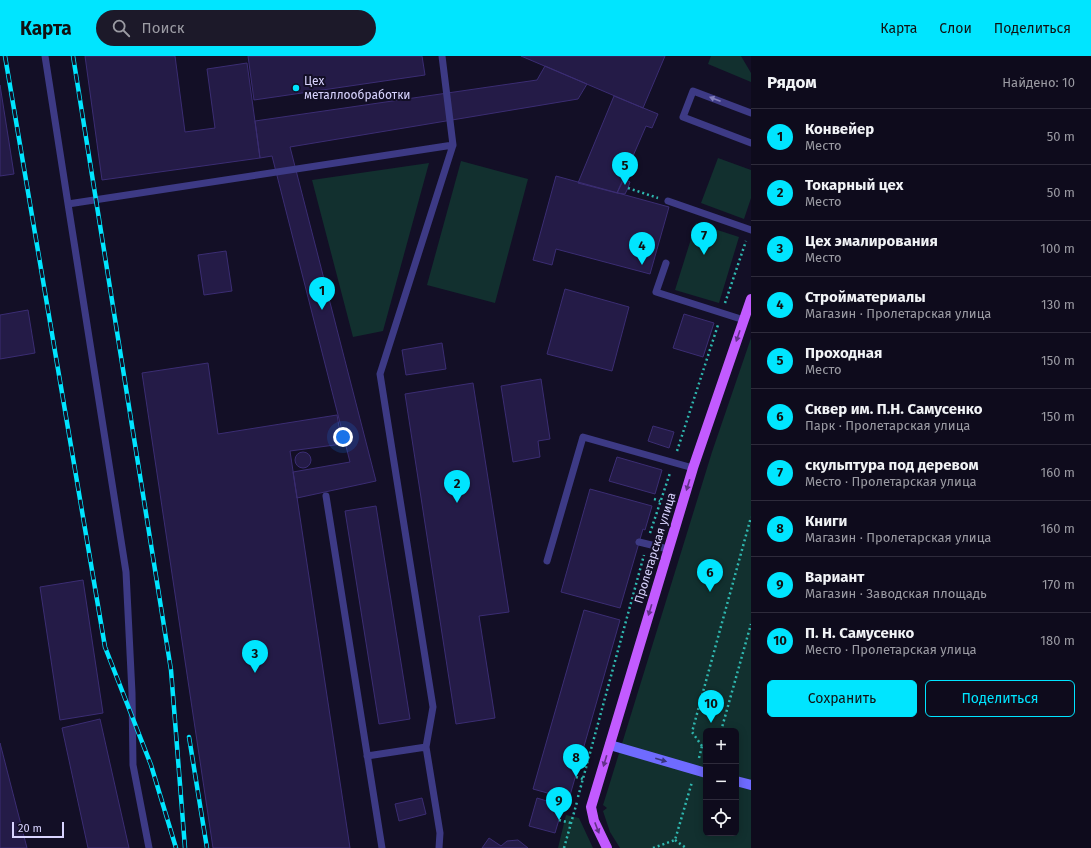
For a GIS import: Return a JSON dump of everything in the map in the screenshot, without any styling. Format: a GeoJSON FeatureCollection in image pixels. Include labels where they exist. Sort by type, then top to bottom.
{"type":"FeatureCollection","features":[{"type":"Feature","properties":{"kind":"main road","name":"Пролетарская улица"},"geometry":{"type":"LineString","coordinates":[[607,848],[594,821],[591,807],[693,468],[751,299]]}},
{"type":"Feature","properties":{"kind":"street"},"geometry":{"type":"LineString","coordinates":[[610,745],[703,772]]}},
{"type":"Feature","properties":{"kind":"street"},"geometry":{"type":"LineString","coordinates":[[739,782],[751,785]]}},
{"type":"Feature","properties":{"kind":"lane"},"geometry":{"type":"LineString","coordinates":[[45,56],[126,572],[132,693],[133,765],[149,848]]}},
{"type":"Feature","properties":{"kind":"lane"},"geometry":{"type":"LineString","coordinates":[[439,848],[440,833],[426,747],[433,707],[380,374],[453,145],[442,56]]}},
{"type":"Feature","properties":{"kind":"lane"},"geometry":{"type":"LineString","coordinates":[[751,113],[693,91],[683,118],[751,143]]}},
{"type":"Feature","properties":{"kind":"lane"},"geometry":{"type":"LineString","coordinates":[[68,204],[453,145]]}},
{"type":"Feature","properties":{"kind":"lane"},"geometry":{"type":"LineString","coordinates":[[668,201],[751,230]]}},
{"type":"Feature","properties":{"kind":"lane"},"geometry":{"type":"LineString","coordinates":[[666,263],[656,292],[744,320]]}},
{"type":"Feature","properties":{"kind":"lane"},"geometry":{"type":"LineString","coordinates":[[547,562],[582,437],[693,468]]}},
{"type":"Feature","properties":{"kind":"lane"},"geometry":{"type":"LineString","coordinates":[[326,496],[382,848]]}},
{"type":"Feature","properties":{"kind":"lane"},"geometry":{"type":"LineString","coordinates":[[639,542],[668,549]]}},
{"type":"Feature","properties":{"kind":"lane"},"geometry":{"type":"LineString","coordinates":[[368,756],[426,747]]}},
{"type":"Feature","properties":{"kind":"path"},"geometry":{"type":"LineString","coordinates":[[628,188],[668,201]]}},
{"type":"Feature","properties":{"kind":"path"},"geometry":{"type":"LineString","coordinates":[[564,848],[647,543],[721,313],[751,230]]}},
{"type":"Feature","properties":{"kind":"path"},"geometry":{"type":"LineString","coordinates":[[654,499],[660,501]]}},
{"type":"Feature","properties":{"kind":"path"},"geometry":{"type":"LineString","coordinates":[[698,761],[702,746],[692,732],[751,517]]}},
{"type":"Feature","properties":{"kind":"path"},"geometry":{"type":"LineString","coordinates":[[722,728],[751,624]]}},
{"type":"Feature","properties":{"kind":"path"},"geometry":{"type":"LineString","coordinates":[[675,840],[694,775]]}},
{"type":"Feature","properties":{"kind":"path"},"geometry":{"type":"LineString","coordinates":[[576,777],[583,779]]}},
{"type":"Feature","properties":{"kind":"path"},"geometry":{"type":"LineString","coordinates":[[559,820],[571,823]]}},
{"type":"Feature","properties":{"kind":"path"},"geometry":{"type":"LineString","coordinates":[[653,848],[675,840]]}},
{"type":"Feature","properties":{"kind":"path"},"geometry":{"type":"LineString","coordinates":[[675,840],[686,848]]}},
{"type":"Feature","properties":{"kind":"green space"},"geometry":{"type":"Polygon","coordinates":[[[711,56],[741,56],[751,73],[751,82],[708,64],[711,56]]]}},
{"type":"Feature","properties":{"kind":"green space"},"geometry":{"type":"Polygon","coordinates":[[[718,158],[751,170],[751,198],[744,219],[701,203],[718,158]]]}},
{"type":"Feature","properties":{"kind":"green space"},"geometry":{"type":"Polygon","coordinates":[[[461,161],[528,179],[495,303],[427,285],[461,161]]]}},
{"type":"Feature","properties":{"kind":"green space"},"geometry":{"type":"Polygon","coordinates":[[[429,163],[383,331],[353,337],[312,180],[429,163]]]}},
{"type":"Feature","properties":{"kind":"green space"},"geometry":{"type":"Polygon","coordinates":[[[696,223],[739,237],[719,303],[675,290],[696,223]]]}},
{"type":"Feature","properties":{"kind":"green space"},"geometry":{"type":"Polygon","coordinates":[[[751,338],[751,848],[620,848],[610,832],[603,811],[607,808],[603,805],[712,452],[751,338]]]}},
{"type":"Feature","properties":{"kind":"green space"},"geometry":{"type":"Polygon","coordinates":[[[566,815],[579,818],[593,848],[558,848],[566,815]]]}},
{"type":"Feature","properties":{"kind":"building"},"geometry":{"type":"Polygon","coordinates":[[[85,56],[175,56],[185,132],[215,128],[207,69],[247,63],[260,158],[102,180],[85,56]]]}},
{"type":"Feature","properties":{"kind":"building","name":"Цех металлообработки"},"geometry":{"type":"Polygon","coordinates":[[[248,56],[422,56],[425,75],[254,100],[248,56]]]}},
{"type":"Feature","properties":{"kind":"building"},"geometry":{"type":"Polygon","coordinates":[[[521,56],[665,56],[643,108],[521,56]]]}},
{"type":"Feature","properties":{"kind":"building"},"geometry":{"type":"Polygon","coordinates":[[[545,66],[587,84],[578,99],[290,147],[376,481],[297,498],[293,472],[350,462],[272,156],[260,158],[255,121],[537,80],[545,66]]]}},
{"type":"Feature","properties":{"kind":"building"},"geometry":{"type":"Polygon","coordinates":[[[0,85],[14,174],[0,176],[0,85]]]}},
{"type":"Feature","properties":{"kind":"building"},"geometry":{"type":"Polygon","coordinates":[[[614,96],[658,114],[652,128],[646,126],[617,193],[578,183],[614,96]]]}},
{"type":"Feature","properties":{"kind":"building"},"geometry":{"type":"Polygon","coordinates":[[[556,176],[669,207],[650,274],[556,249],[552,265],[533,260],[556,176]]]}},
{"type":"Feature","properties":{"kind":"building"},"geometry":{"type":"Polygon","coordinates":[[[624,179],[630,182],[625,194],[617,193],[624,179]]]}},
{"type":"Feature","properties":{"kind":"building"},"geometry":{"type":"Polygon","coordinates":[[[226,251],[232,291],[204,295],[198,255],[226,251]]]}},
{"type":"Feature","properties":{"kind":"building"},"geometry":{"type":"Polygon","coordinates":[[[565,289],[629,307],[612,371],[547,354],[565,289]]]}},
{"type":"Feature","properties":{"kind":"building"},"geometry":{"type":"Polygon","coordinates":[[[28,310],[35,353],[0,359],[0,315],[28,310]]]}},
{"type":"Feature","properties":{"kind":"building"},"geometry":{"type":"Polygon","coordinates":[[[684,314],[714,323],[703,357],[673,348],[684,314]]]}},
{"type":"Feature","properties":{"kind":"building"},"geometry":{"type":"Polygon","coordinates":[[[442,343],[446,369],[406,375],[402,350],[442,343]]]}},
{"type":"Feature","properties":{"kind":"building"},"geometry":{"type":"Polygon","coordinates":[[[208,363],[218,434],[337,415],[342,444],[290,451],[350,848],[213,848],[142,373],[208,363]]]}},
{"type":"Feature","properties":{"kind":"building"},"geometry":{"type":"Polygon","coordinates":[[[541,379],[550,439],[538,441],[540,457],[513,462],[501,386],[541,379]]]}},
{"type":"Feature","properties":{"kind":"building"},"geometry":{"type":"Polygon","coordinates":[[[473,383],[509,612],[479,616],[495,718],[456,724],[405,394],[473,383]]]}},
{"type":"Feature","properties":{"kind":"building"},"geometry":{"type":"Polygon","coordinates":[[[653,426],[674,432],[669,448],[648,441],[653,426]]]}},
{"type":"Feature","properties":{"kind":"building"},"geometry":{"type":"Polygon","coordinates":[[[303,452],[309,454],[311,460],[309,466],[303,468],[297,466],[295,460],[297,454],[303,452]]]}},
{"type":"Feature","properties":{"kind":"building"},"geometry":{"type":"Polygon","coordinates":[[[617,457],[662,470],[655,494],[609,481],[617,457]]]}},
{"type":"Feature","properties":{"kind":"building"},"geometry":{"type":"Polygon","coordinates":[[[590,489],[652,506],[645,530],[643,529],[620,608],[561,592],[590,489]]]}},
{"type":"Feature","properties":{"kind":"building"},"geometry":{"type":"Polygon","coordinates":[[[376,506],[410,719],[379,724],[345,511],[376,506]]]}},
{"type":"Feature","properties":{"kind":"building"},"geometry":{"type":"Polygon","coordinates":[[[83,580],[103,713],[60,720],[40,587],[83,580]]]}},
{"type":"Feature","properties":{"kind":"building"},"geometry":{"type":"Polygon","coordinates":[[[584,610],[620,620],[569,799],[533,789],[584,610]]]}},
{"type":"Feature","properties":{"kind":"building"},"geometry":{"type":"Polygon","coordinates":[[[100,719],[129,848],[88,848],[62,728],[100,719]]]}},
{"type":"Feature","properties":{"kind":"building"},"geometry":{"type":"Polygon","coordinates":[[[0,743],[27,848],[0,848],[0,743]]]}},
{"type":"Feature","properties":{"kind":"building"},"geometry":{"type":"Polygon","coordinates":[[[422,798],[426,814],[399,821],[395,804],[422,798]]]}},
{"type":"Feature","properties":{"kind":"building"},"geometry":{"type":"Polygon","coordinates":[[[537,798],[563,806],[555,833],[529,826],[537,798]]]}},
{"type":"Feature","properties":{"kind":"building"},"geometry":{"type":"Polygon","coordinates":[[[489,838],[501,846],[507,841],[518,840],[528,848],[482,848],[489,838]]]}},
{"type":"Feature","properties":{"kind":"railway"},"geometry":{"type":"LineString","coordinates":[[5,56],[105,647],[151,765],[176,848]]}},
{"type":"Feature","properties":{"kind":"railway"},"geometry":{"type":"LineString","coordinates":[[73,56],[171,670],[185,848]]}},
{"type":"Feature","properties":{"kind":"railway"},"geometry":{"type":"LineString","coordinates":[[189,737],[207,848]]}},
{"type":"Feature","properties":{"kind":"place","name":"Цех металлообработки"},"geometry":{"type":"Point","coordinates":[296,88]}},
{"type":"Feature","properties":{"kind":"place","name":"Проходная"},"geometry":{"type":"Point","coordinates":[625,185]}},
{"type":"Feature","properties":{"kind":"place","name":"скульптура под деревом"},"geometry":{"type":"Point","coordinates":[704,255]}},
{"type":"Feature","properties":{"kind":"place","name":"Стройматериалы"},"geometry":{"type":"Point","coordinates":[642,265]}},
{"type":"Feature","properties":{"kind":"place","name":"Конвейер"},"geometry":{"type":"Point","coordinates":[322,310]}},
{"type":"Feature","properties":{"kind":"place","name":"Токарный цех"},"geometry":{"type":"Point","coordinates":[457,503]}},
{"type":"Feature","properties":{"kind":"place","name":"Сквер им. П.Н. Самусенко"},"geometry":{"type":"Point","coordinates":[710,592]}},
{"type":"Feature","properties":{"kind":"place","name":"Цех эмалирования"},"geometry":{"type":"Point","coordinates":[255,673]}},
{"type":"Feature","properties":{"kind":"place","name":"П. Н. Самусенко"},"geometry":{"type":"Point","coordinates":[711,723]}},
{"type":"Feature","properties":{"kind":"place","name":"Книги"},"geometry":{"type":"Point","coordinates":[576,777]}},
{"type":"Feature","properties":{"kind":"place","name":"Вариант"},"geometry":{"type":"Point","coordinates":[559,820]}}]}
